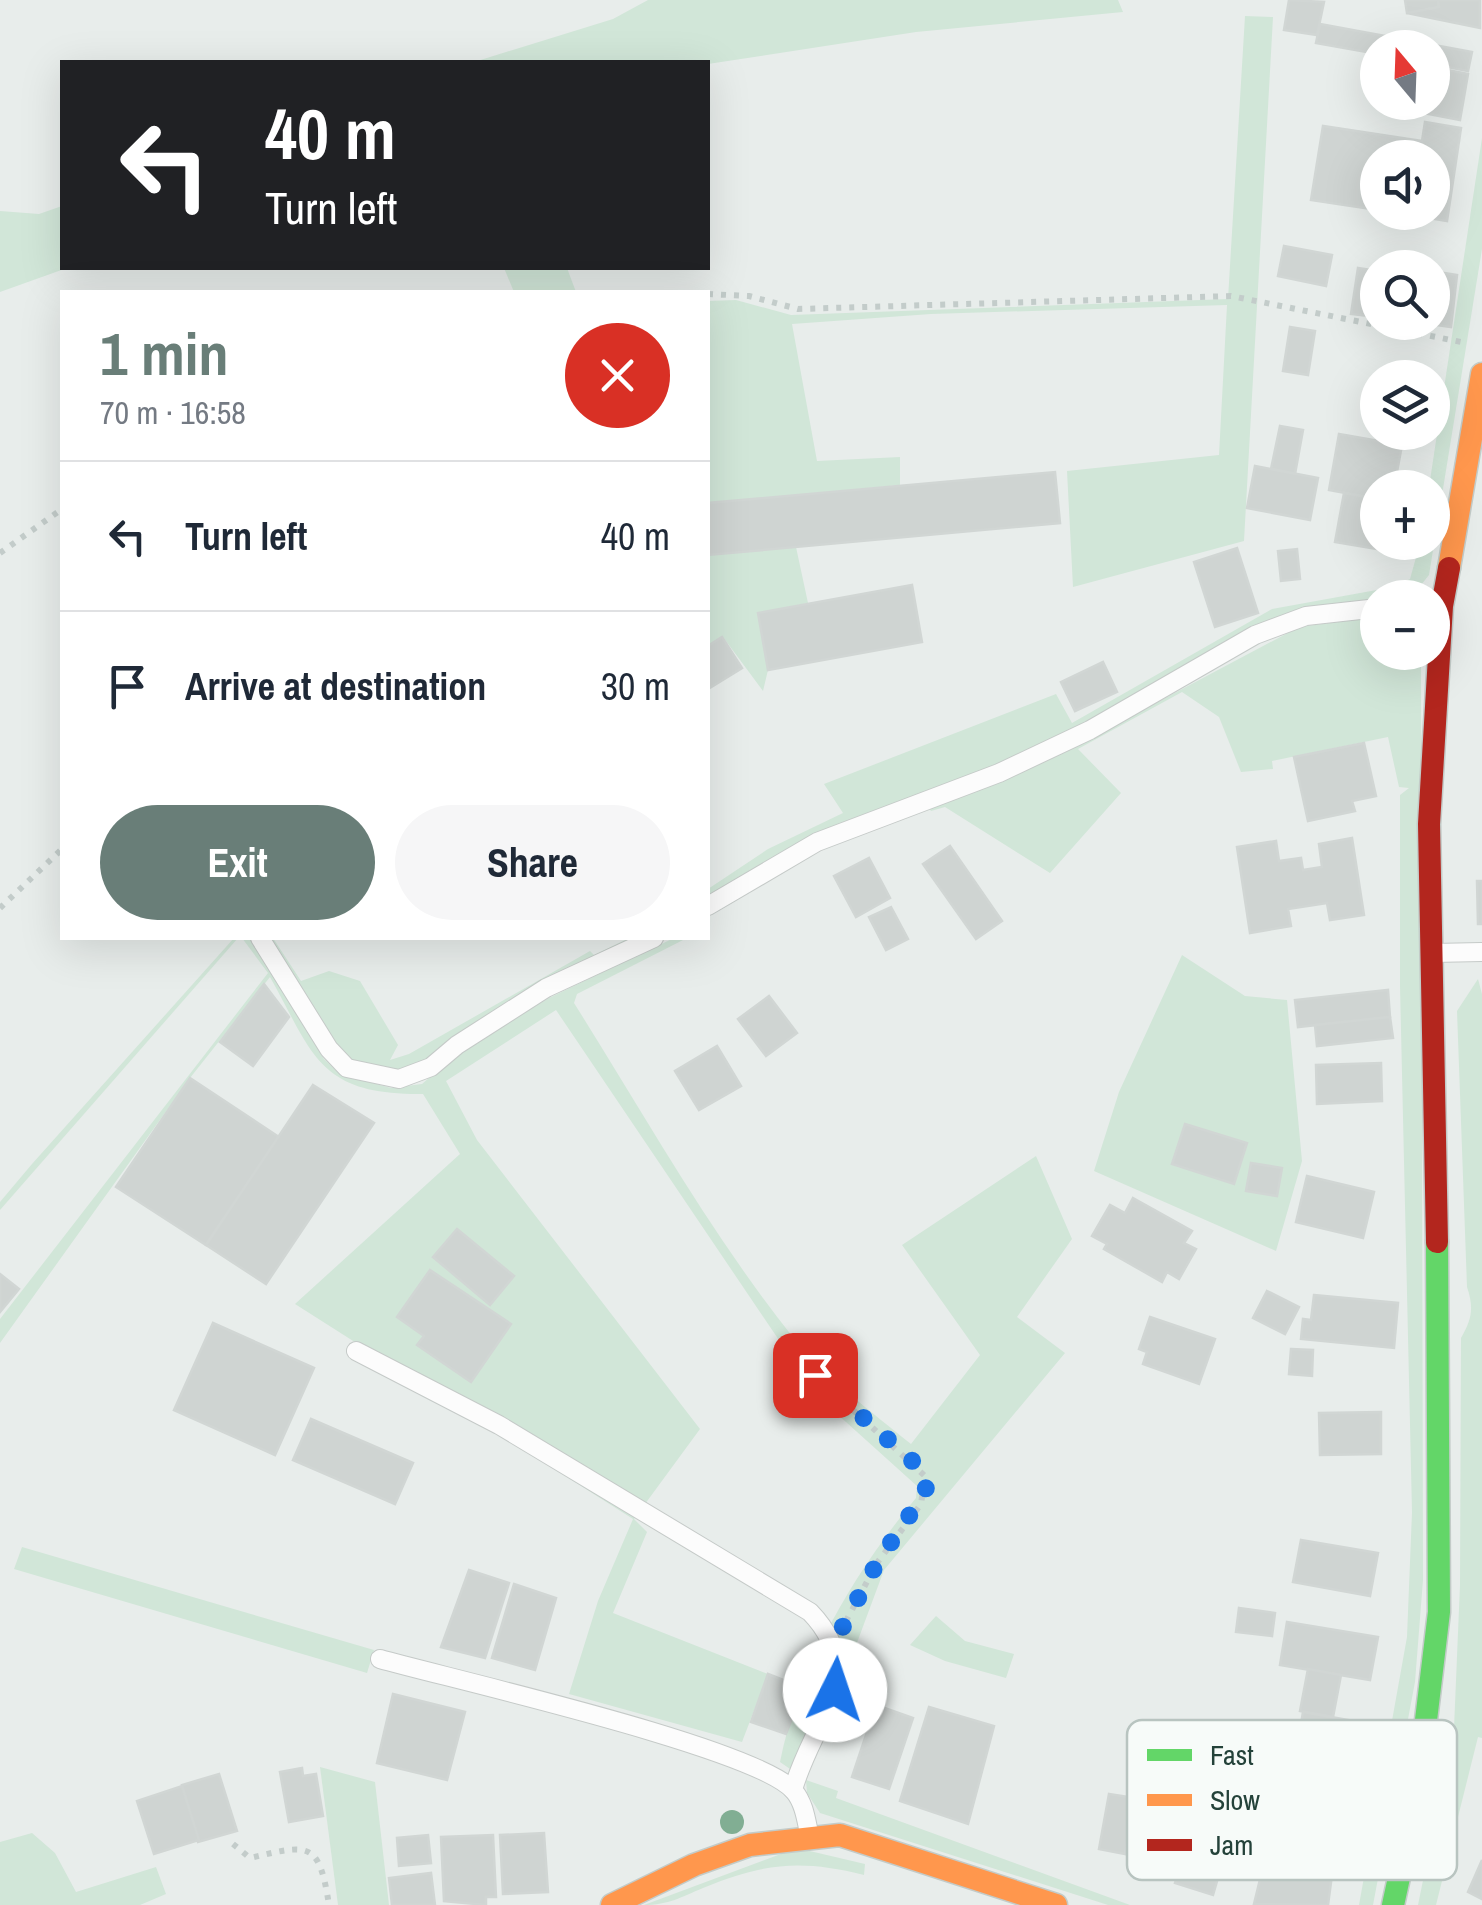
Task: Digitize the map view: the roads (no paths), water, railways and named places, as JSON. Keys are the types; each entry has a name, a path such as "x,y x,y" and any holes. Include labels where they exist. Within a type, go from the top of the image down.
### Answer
{"street":[{"path":"1442,580 1482,374"},
{"path":"1427,1720 1439,1612 1429,824 1435,670"},
{"path":"612,1905 703,1858 809,1833 840,1834 1056,1905"},
{"path":"1393,1905 1399,1880"}],"lane":[{"path":"710,905 817,842 999,773 1090,730 1255,635 1306,616 1360,610"},
{"path":"261,940 329,1050 347,1068 400,1080 431,1067 456,1045 546,988 650,940"},
{"path":"1432,953 1482,952"},
{"path":"356,1351 499,1425 810,1612 828,1630 838,1655 835,1690 793,1790"},
{"path":"380,1660 734,1756 793,1790 804,1808 809,1833"}]}
